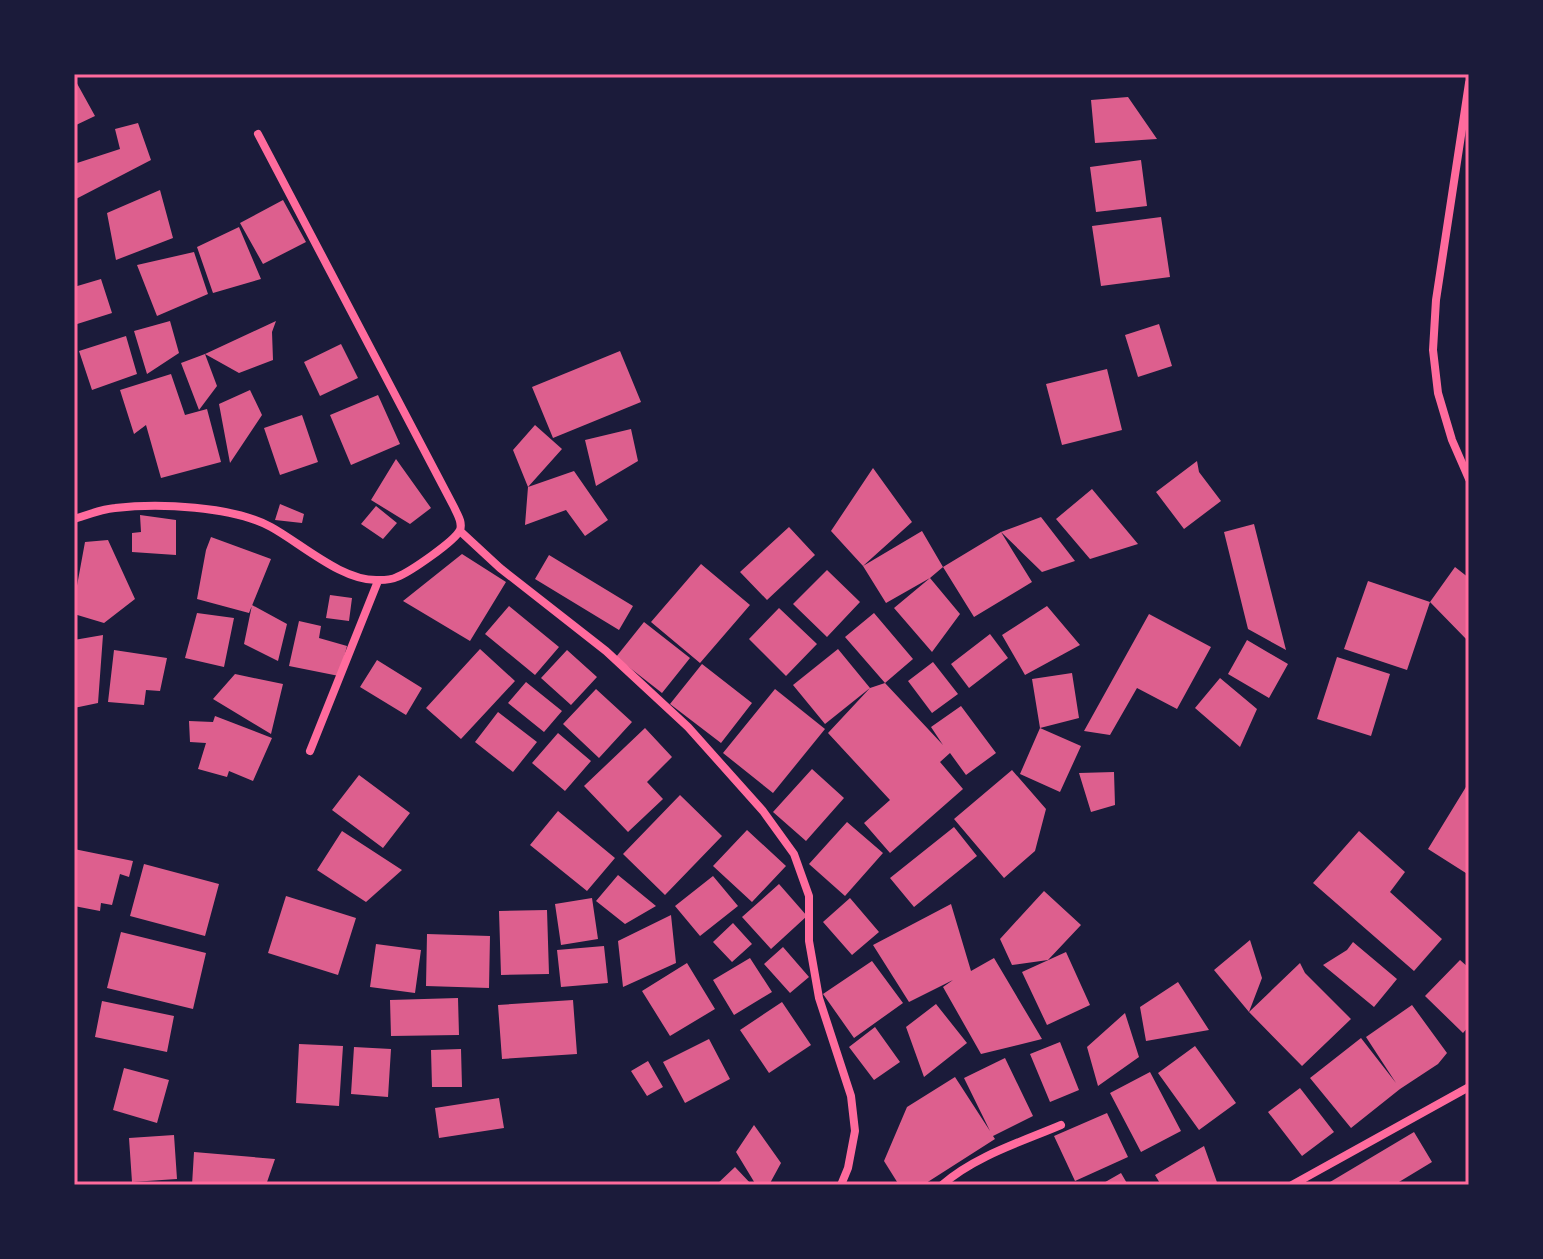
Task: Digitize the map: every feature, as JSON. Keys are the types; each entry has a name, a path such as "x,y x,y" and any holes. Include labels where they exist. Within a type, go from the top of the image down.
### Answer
{"street":[{"path":"1469,83 1436,300 1433,350 1438,393 1452,440 1469,479"},
{"path":"74,519 113,508 169,507 234,515 257,520 352,576 378,581 398,577 460,531 461,522 454,507 258,134"},
{"path":"460,531 500,568 606,651 688,727 763,811 794,854 809,896 809,941 819,998 851,1096 855,1131 848,1168 841,1185"},
{"path":"310,751 378,581"},
{"path":"1292,1185 1469,1087"},
{"path":"942,1185 972,1164 1061,1125"}],"building":[{"path":"74,78 95,116 74,126"},
{"path":"1128,97 1157,139 1095,143 1091,100"},
{"path":"138,123 151,160 74,200 74,164 120,149 115,129"},
{"path":"1141,160 1147,206 1096,212 1090,167"},
{"path":"160,190 173,238 116,260 107,213"},
{"path":"283,200 306,242 263,264 240,223"},
{"path":"1161,217 1170,277 1101,286 1092,226"},
{"path":"239,227 261,279 213,293 197,247"},
{"path":"194,252 208,294 157,316 137,265"},
{"path":"101,279 112,313 74,325 74,287"},
{"path":"170,321 179,353 147,374 134,331"},
{"path":"276,321 272,332 273,360 239,373 205,354"},
{"path":"1159,324 1172,366 1138,377 1125,335"},
{"path":"126,336 137,374 92,390 79,351"},
{"path":"341,344 358,378 320,396 304,362"},
{"path":"620,351 641,402 553,438 532,387"},
{"path":"205,354 217,386 199,410 181,363"},
{"path":"1107,369 1122,430 1062,445 1046,384"},
{"path":"171,374 185,415 207,409 221,462 161,478 146,425 134,434 120,390"},
{"path":"250,390 262,415 230,463 219,404"},
{"path":"378,395 400,444 351,465 330,415"},
{"path":"302,415 318,462 280,475 264,428"},
{"path":"535,425 562,449 528,487 513,450"},
{"path":"631,429 638,461 596,486 585,440"},
{"path":"396,459 431,508 410,524 371,500"},
{"path":"1197,461 1199,472 1221,501 1184,529 1156,492"},
{"path":"873,468 912,522 863,566 831,531"},
{"path":"574,471 608,520 585,536 566,510 525,525 528,487"},
{"path":"1092,489 1138,544 1090,559 1056,519"},
{"path":"280,504 304,514 302,523 275,520"},
{"path":"376,506 397,523 383,539 361,524"},
{"path":"140,515 176,520 176,555 132,552 132,533 141,532"},
{"path":"1041,517 1075,561 1042,572 1001,532"},
{"path":"1254,524 1286,650 1248,629 1224,532"},
{"path":"789,527 815,555 767,600 740,572"},
{"path":"922,531 943,567 886,603 863,566"},
{"path":"1001,532 1032,582 974,617 943,567"},
{"path":"211,537 271,559 249,613 197,599"},
{"path":"108,540 135,599 104,623 74,614 74,602 85,542"},
{"path":"462,554 506,582 470,641 403,601"},
{"path":"549,555 633,606 619,630 535,579"},
{"path":"701,564 750,605 700,663 651,622"},
{"path":"1455,567 1469,578 1469,642 1430,602"},
{"path":"827,570 860,602 827,637 793,604"},
{"path":"930,578 960,614 932,652 894,608"},
{"path":"1368,581 1430,602 1407,670 1344,649"},
{"path":"330,595 352,598 349,621 326,618"},
{"path":"252,605 287,624 278,661 244,644"},
{"path":"509,606 559,647 535,675 485,634"},
{"path":"1047,606 1080,645 1025,675 1002,635"},
{"path":"779,608 817,644 786,676 749,639"},
{"path":"197,613 234,618 224,667 185,658"},
{"path":"874,613 913,659 885,683 845,637"},
{"path":"1149,614 1211,647 1177,709 1137,688 1110,735 1084,731"},
{"path":"299,621 321,626 319,638 347,646 339,676 289,666"},
{"path":"644,622 690,658 662,693 616,657"},
{"path":"990,634 1008,658 969,688 951,664"},
{"path":"103,635 98,703 74,708 74,640"},
{"path":"1247,640 1288,664 1269,698 1228,674"},
{"path":"480,649 515,681 461,739 426,708"},
{"path":"838,649 870,688 825,724 793,685"},
{"path":"114,650 167,658 160,691 146,690 144,705 108,702"},
{"path":"567,650 597,677 571,705 541,678"},
{"path":"1337,657 1390,674 1371,736 1317,719"},
{"path":"377,660 422,688 406,715 360,687"},
{"path":"933,662 958,694 932,713 908,681"},
{"path":"702,664 752,703 721,743 670,704"},
{"path":"1072,673 1079,718 1040,728 1032,679"},
{"path":"235,674 283,684 271,734 213,699"},
{"path":"1220,678 1257,709 1240,747 1195,708"},
{"path":"526,682 562,711 544,732 508,703"},
{"path":"885,683 943,745 931,727 961,706 996,753 966,775 950,753 940,762 963,789 890,853 864,823 890,800 828,733 870,688"},
{"path":"596,689 632,722 599,758 563,724"},
{"path":"775,689 825,729 773,793 723,753"},
{"path":"498,712 537,742 513,772 475,742"},
{"path":"215,716 272,738 253,781 229,771 227,777 198,769 206,743 190,742 189,721 213,722"},
{"path":"645,728 672,757 647,782 663,799 628,832 584,786"},
{"path":"1040,728 1081,746 1060,792 1020,774"},
{"path":"558,733 591,761 565,791 532,763"},
{"path":"812,769 844,798 806,841 773,812"},
{"path":"1012,770 1046,809 1035,851 1004,878 954,819"},
{"path":"1114,772 1115,805 1091,812 1079,773"},
{"path":"359,775 410,813 383,848 332,810"},
{"path":"1469,782 1469,875 1428,849"},
{"path":"680,795 722,836 665,895 623,854"},
{"path":"558,811 615,858 587,891 530,845"},
{"path":"847,822 883,853 845,896 809,864"},
{"path":"954,827 977,856 914,907 890,878"},
{"path":"747,830 786,866 752,902 713,866"},
{"path":"342,831 402,870 366,902 317,870"},
{"path":"1359,831 1405,872 1390,892 1442,939 1414,971 1313,883"},
{"path":"74,849 133,861 129,877 120,874 112,905 101,903 100,911 74,906"},
{"path":"144,864 219,884 205,936 130,916"},
{"path":"618,875 656,906 625,924 596,901"},
{"path":"713,876 738,906 700,936 675,906"},
{"path":"779,884 807,916 771,949 742,917"},
{"path":"1044,891 1081,925 1048,960 1012,965 1000,939"},
{"path":"286,896 356,918 338,975 268,953"},
{"path":"592,898 598,939 561,945 555,904"},
{"path":"850,898 879,932 852,955 823,922"},
{"path":"951,904 971,971 994,958 1042,1039 981,1054 943,987 953,980 909,1002 873,945"},
{"path":"547,910 549,974 501,975 499,911"},
{"path":"671,915 676,963 623,987 618,941"},
{"path":"733,923 752,944 732,962 713,942"},
{"path":"121,932 206,953 193,1009 107,988"},
{"path":"427,934 490,936 489,988 426,986"},
{"path":"1250,940 1262,978 1249,1012 1214,970"},
{"path":"1353,942 1397,979 1374,1007 1323,965 1347,950"},
{"path":"376,944 421,950 415,993 370,987"},
{"path":"604,946 608,983 561,987 557,950"},
{"path":"783,947 809,977 790,993 764,964"},
{"path":"1066,952 1090,1005 1047,1025 1022,972"},
{"path":"750,958 772,992 734,1015 713,980"},
{"path":"1460,960 1469,968 1469,1026 1463,1033 1425,996"},
{"path":"872,961 903,1003 854,1038 823,994"},
{"path":"687,963 715,1009 670,1036 642,991"},
{"path":"1300,963 1305,973 1351,1019 1302,1066 1249,1012"},
{"path":"1178,982 1209,1030 1146,1041 1140,1007"},
{"path":"458,998 459,1035 391,1036 390,1000"},
{"path":"573,1000 577,1054 502,1059 498,1005"},
{"path":"102,1001 174,1016 167,1052 95,1037"},
{"path":"782,1002 811,1045 769,1073 740,1030"},
{"path":"936,1004 967,1043 924,1077 906,1027"},
{"path":"1412,1005 1447,1053 1438,1064 1351,1128 1310,1078 1361,1038 1396,1083 1366,1037"},
{"path":"1125,1013 1139,1057 1098,1086 1087,1047"},
{"path":"875,1027 900,1062 874,1080 849,1047"},
{"path":"709,1039 730,1079 685,1103 663,1062"},
{"path":"1060,1042 1079,1090 1050,1102 1030,1054"},
{"path":"299,1044 343,1046 339,1106 296,1103"},
{"path":"1195,1046 1236,1103 1199,1130 1158,1073"},
{"path":"354,1047 391,1049 388,1097 351,1094"},
{"path":"461,1049 462,1087 432,1087 431,1050"},
{"path":"1005,1058 1033,1116 993,1136 995,1139 923,1185 899,1185 884,1161 907,1107 955,1077 990,1131 964,1078"},
{"path":"648,1061 663,1087 647,1096 631,1071"},
{"path":"124,1068 169,1080 157,1123 113,1110"},
{"path":"1150,1072 1181,1131 1141,1152 1110,1093"},
{"path":"1300,1088 1334,1132 1302,1156 1268,1112"},
{"path":"499,1098 504,1128 439,1138 435,1108"},
{"path":"1107,1113 1128,1157 1075,1181 1054,1136"},
{"path":"754,1125 781,1163 769,1185 756,1185 736,1152"},
{"path":"1414,1132 1432,1162 1394,1185 1325,1185"},
{"path":"174,1135 177,1179 132,1182 129,1138"},
{"path":"1204,1146 1218,1185 1161,1185 1155,1175"},
{"path":"194,1152 275,1159 266,1185 192,1185"},
{"path":"735,1167 752,1185 716,1185"},
{"path":"1121,1173 1128,1185 1100,1185"}]}
